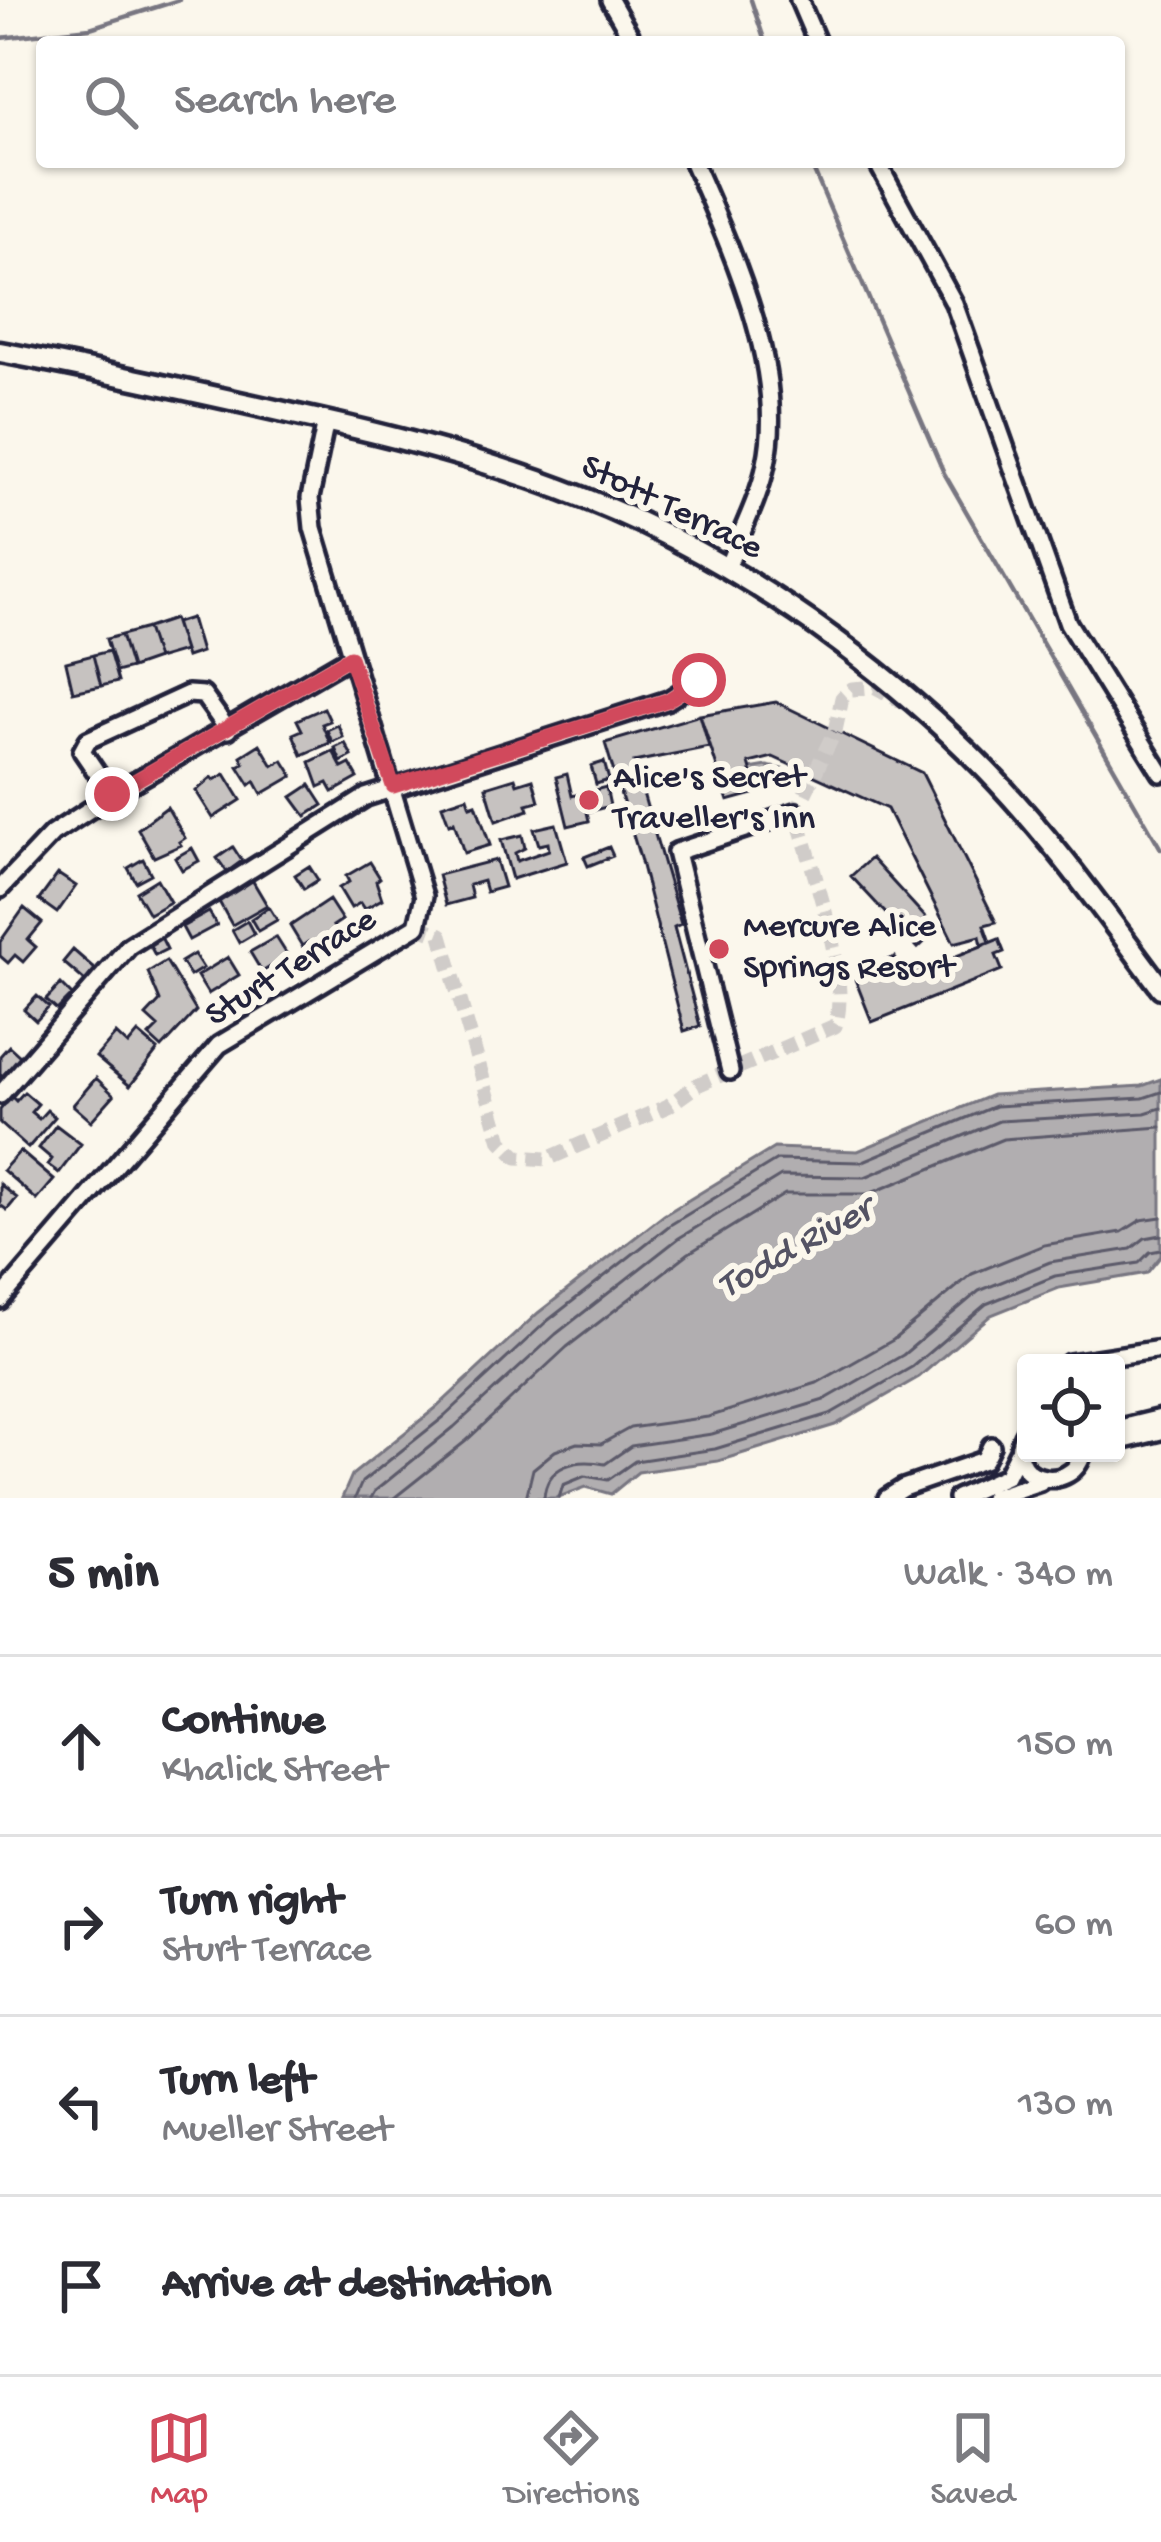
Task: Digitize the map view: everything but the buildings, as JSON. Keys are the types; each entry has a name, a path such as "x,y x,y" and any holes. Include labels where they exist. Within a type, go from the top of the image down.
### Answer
{"main road":[{"name":"Stott Terrace","path":"0,352 149,380 475,460 589,502 727,568 846,647 984,768 1087,887 1161,988"}],"street":[{"path":"610,0 631,36"},
{"path":"799,0 814,36"},
{"path":"696,168 738,270 772,400 766,467 727,568"},
{"path":"880,168 954,303 1068,623 1161,773"},
{"name":"Sturt Terrace","path":"0,1300 219,1045 417,926 424,896 313,528 310,498 326,421"},
{"path":"0,889 52,835 112,794 350,657"},
{"path":"0,1095 129,946 367,797 668,700 699,680"},
{"path":"112,794 82,751 88,740 188,694 203,695 228,730"},
{"path":"730,1071 676,852 796,812"},
{"path":"1118,1354 1161,1349"},
{"path":"1125,1428 1161,1418"},
{"path":"1125,1440 1161,1431"},
{"path":"956,1498 1006,1476 1017,1453"},
{"path":"887,1498 991,1457"},
{"path":"1021,1462 1023,1467 1070,1474"},
{"path":"992,1498 1070,1474"}],"water":[{"path":"767,766 791,771 789,780 765,789 755,786 750,769"},
{"name":"Todd River","path":"1161,1079 1161,1256 1147,1273 1059,1288 991,1315 919,1377 835,1425 718,1461 638,1472 611,1494 586,1487 556,1498 342,1498 352,1475 437,1407 538,1313 664,1215 774,1148 858,1151 992,1095 1142,1086"}],"waterway":[{"path":"0,38 90,28 179,0"},
{"path":"751,0 763,36"},
{"path":"813,168 944,473 1161,849"}],"tunnel":[{"path":"417,926 441,935 501,1141 517,1157 547,1159 668,1106 697,1085 835,1026 839,1005 834,950 796,812 835,731 842,698 852,689 876,687 910,706"}],"place":[{"name":"Alice's Secret Traveller's Inn","path":"589,800"},
{"name":"Mercure Alice Springs Resort","path":"719,949"}],"route":[{"path":"112,794 350,657 393,786 668,700 699,680"}]}
